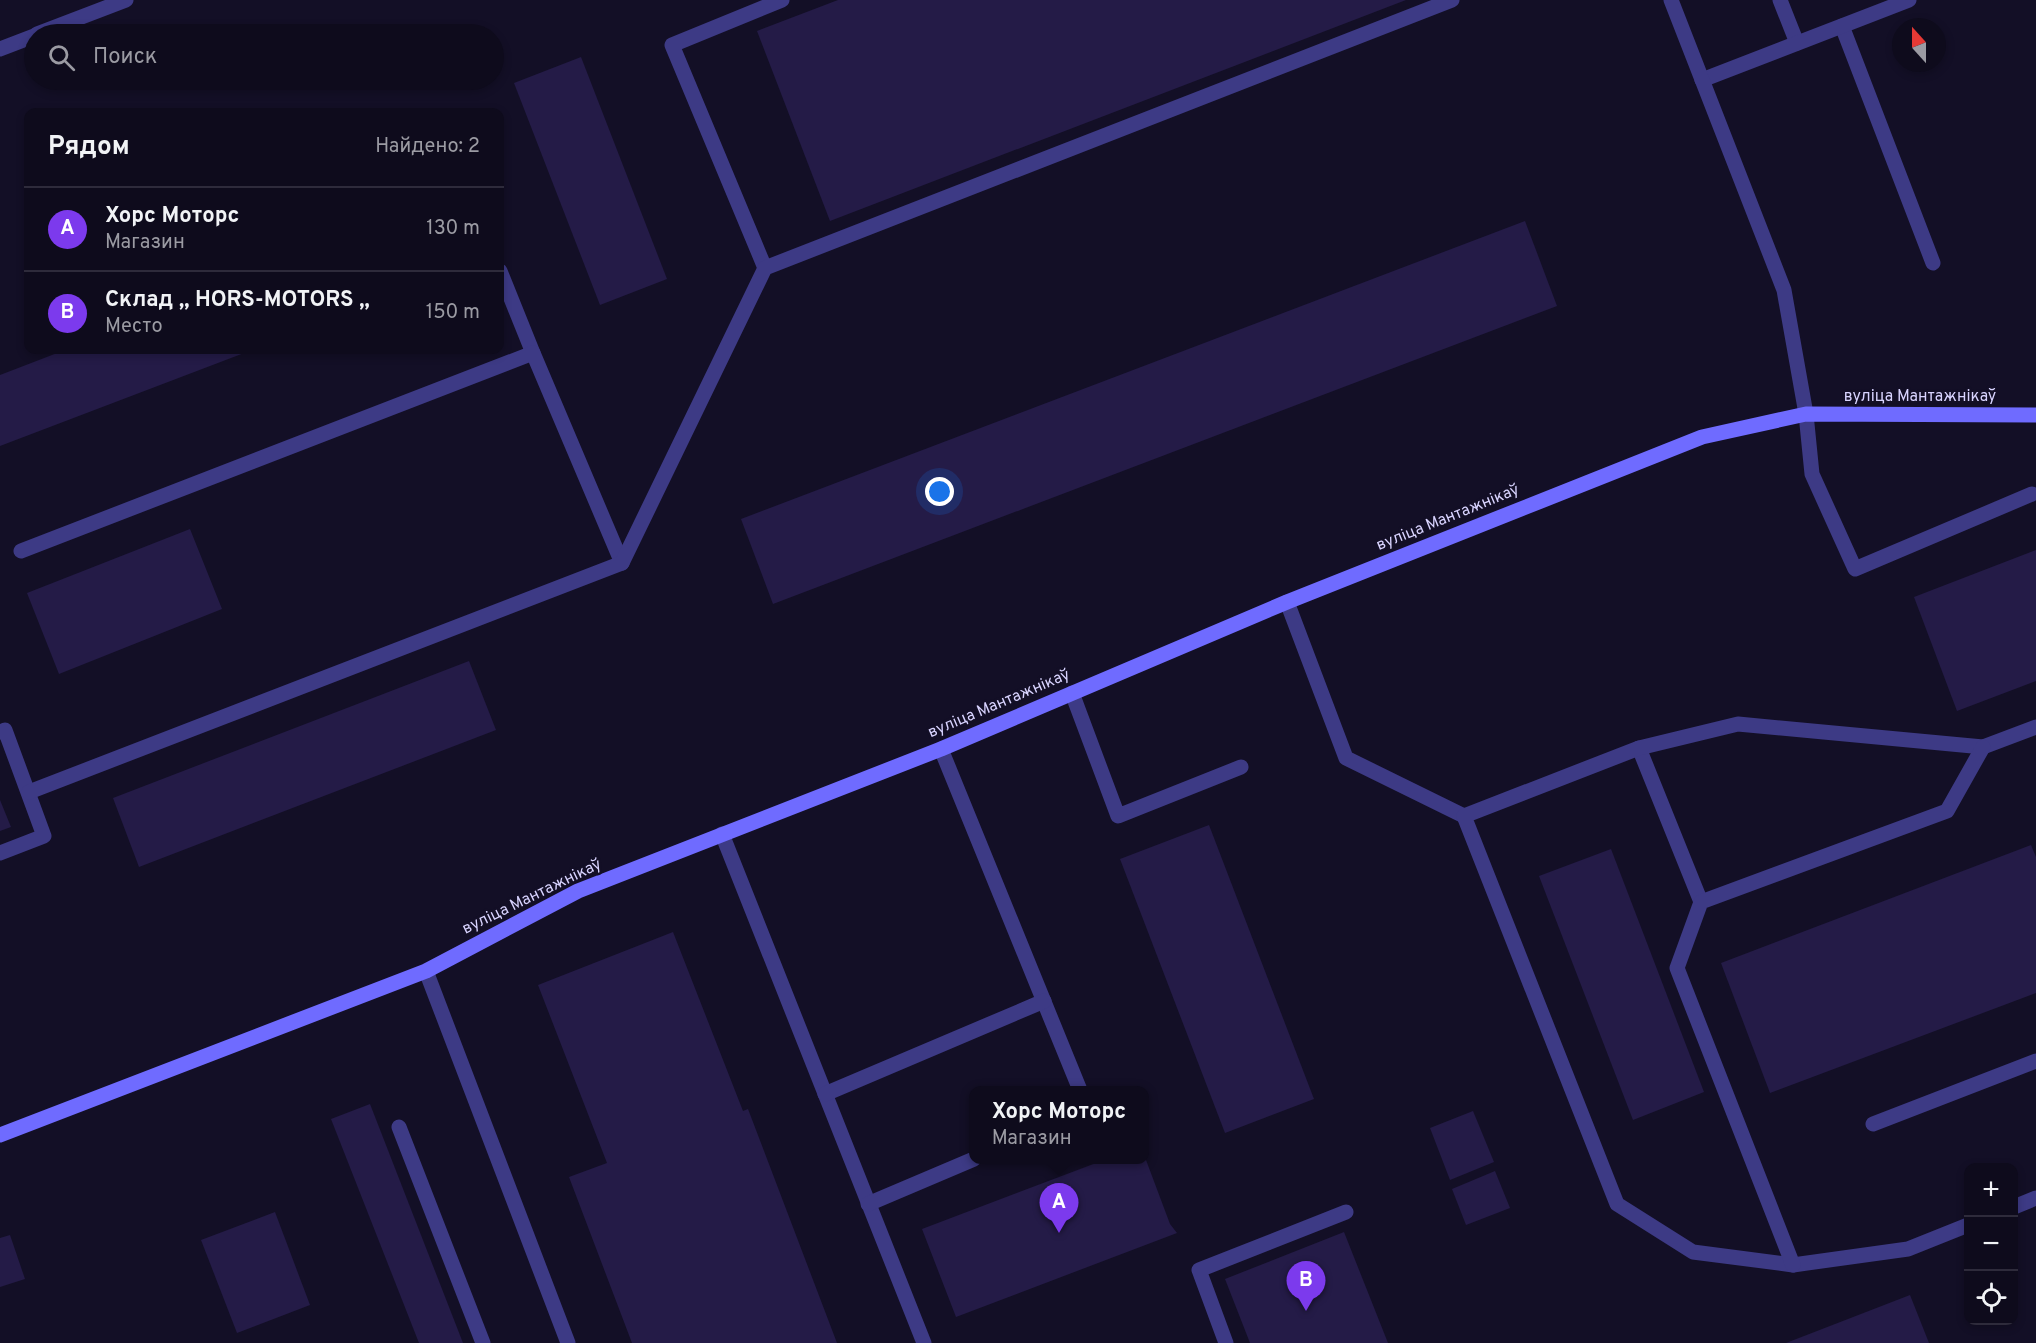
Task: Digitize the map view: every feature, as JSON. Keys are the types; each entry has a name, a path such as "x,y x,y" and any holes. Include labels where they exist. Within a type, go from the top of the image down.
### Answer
{"street":[{"path":"64,24 126,0"},
{"path":"765,268 672,45 782,0"},
{"path":"29,792 622,563 765,268 1452,0"},
{"path":"1671,0 1784,290 1806,414 1812,474 1855,569 2032,494"},
{"path":"1780,0 1797,44"},
{"path":"1702,81 1909,0"},
{"path":"1842,26 1933,263"},
{"path":"0,49 24,40"},
{"path":"504,280 622,563"},
{"path":"21,551 533,353"},
{"name":"вуліца Мантажнікаў","path":"0,1135 426,970 578,891 941,748 1287,602 1702,437 1806,414 2036,415"},
{"path":"1287,602 1346,758 1464,816 1617,1204 1693,1252 1793,1265 1908,1249 1964,1227"},
{"path":"1072,693 1118,816 1241,767"},
{"path":"1464,816 1639,748 1738,724 1983,747 2036,727"},
{"path":"0,732 5,730 44,836 0,853"},
{"path":"1701,902 1947,811 1983,747"},
{"path":"941,748 1078,1086"},
{"path":"1639,748 1701,902 1677,968 1793,1265"},
{"path":"722,834 924,1343"},
{"path":"426,970 568,1343"},
{"path":"825,1094 1044,1001"},
{"path":"1873,1124 2036,1061"},
{"path":"399,1127 483,1343"},
{"path":"868,1204 969,1161"},
{"path":"2018,1205 2036,1197"},
{"path":"1226,1343 1199,1270 1346,1212"}],"building":[{"path":"838,0 1406,0 830,221 757,31"},
{"path":"581,57 667,279 600,305 514,83"},
{"path":"1525,221 1557,306 773,604 741,519"},
{"path":"55,354 242,354 0,446 0,375"},
{"path":"190,529 222,609 59,674 27,593"},
{"path":"2036,550 2036,681 1957,711 1914,597"},
{"path":"469,661 496,730 139,867 113,798"},
{"path":"0,800 11,827 0,831"},
{"path":"1209,825 1314,1099 1225,1133 1120,859"},
{"path":"2031,845 2036,857 2036,993 1770,1093 1721,963"},
{"path":"1611,849 1704,1092 1633,1120 1539,876"},
{"path":"673,932 743,1111 748,1109 837,1343 632,1343 569,1177 607,1163 538,985"},
{"path":"370,1104 463,1343 419,1343 331,1119"},
{"path":"1473,1111 1494,1162 1450,1180 1430,1128"},
{"path":"1093,1164 1148,1164 1170,1224 1177,1233 956,1317 922,1229"},
{"path":"1495,1171 1510,1208 1466,1225 1452,1189"},
{"path":"275,1212 310,1305 237,1333 201,1240"},
{"path":"1344,1232 1388,1343 1250,1343 1225,1279"},
{"path":"10,1235 25,1279 0,1287 0,1238"},
{"path":"1910,1295 1929,1343 1786,1343"}],"place":[{"name":"Хорс Моторс","path":"1059,1233"},
{"name":"Склад ,, HORS-MOTORS ,,","path":"1306,1311"}]}
